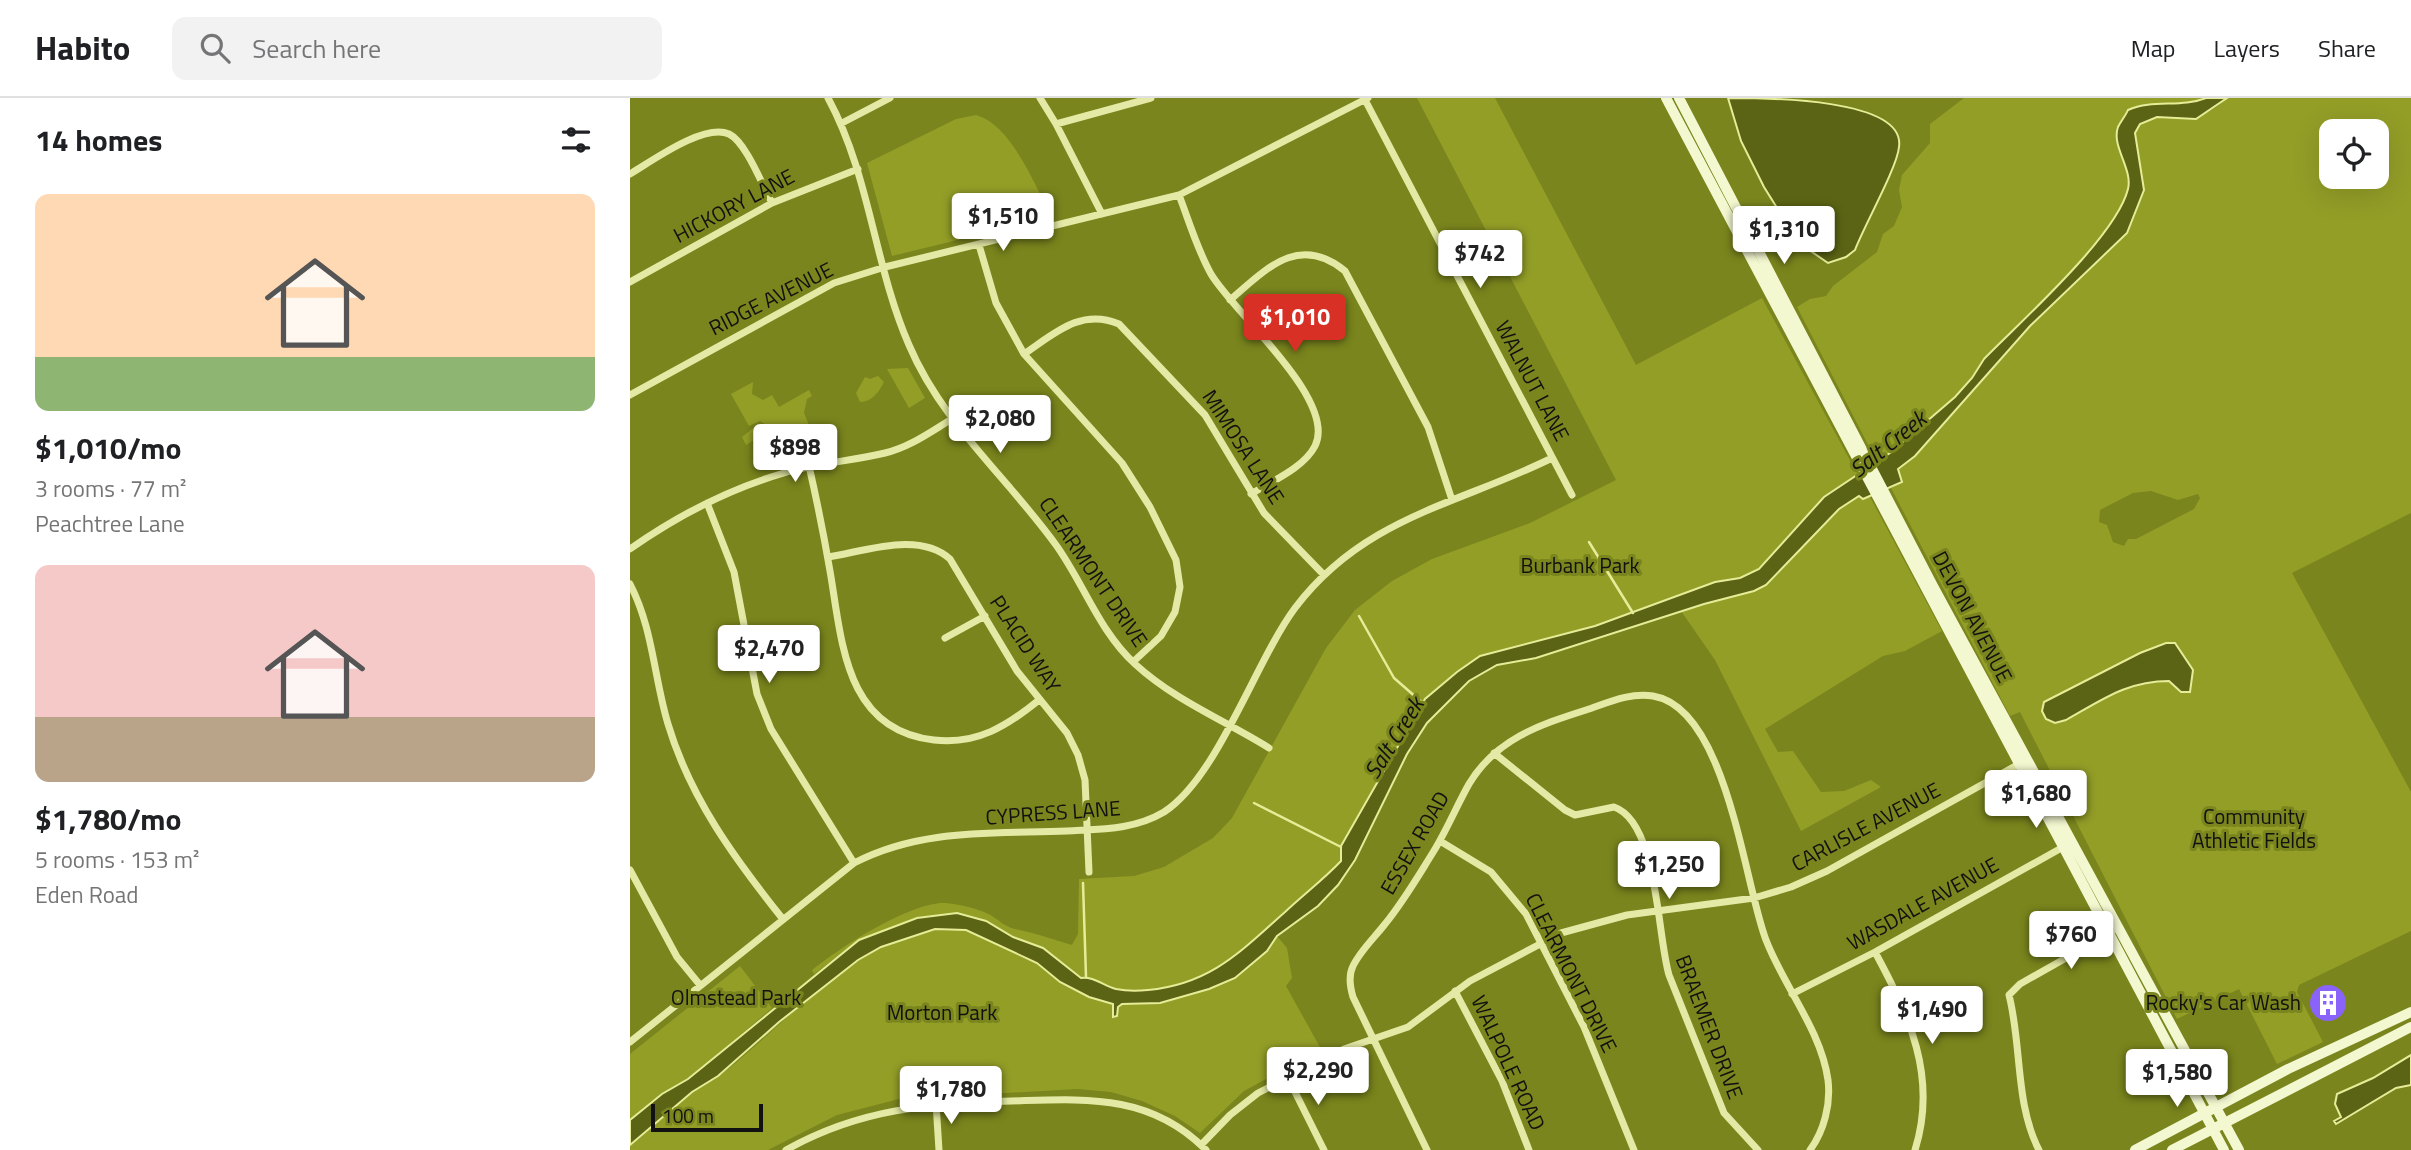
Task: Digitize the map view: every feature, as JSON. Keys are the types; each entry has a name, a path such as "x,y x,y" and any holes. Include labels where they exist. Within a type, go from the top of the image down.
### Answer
{"main road":[{"path":"1666,98 1887,506"},
{"path":"1679,98 1858,451"},
{"name":"DEVON AVENUE","path":"1887,506 2019,764 2118,928 2239,1150"},
{"name":"DEVON AVENUE","path":"1887,506 2067,845 2108,934 2224,1150"},
{"path":"2135,1150 2215,1106 2411,1012"},
{"path":"2172,1150 2212,1127 2411,1027"}],"street":[{"name":"CLEARMONT DRIVE","path":"828,98 842,123 858,169 908,344 928,383 952,419 1045,530 1065,557 1112,639 1133,662 1181,699 1230,723 1269,748"},
{"path":"842,123 890,98"},
{"path":"1040,98 1101,214"},
{"path":"1056,124 1150,98"},
{"name":"RIDGE AVENUE","path":"630,395 834,283 885,267 1179,195 1366,99"},
{"name":"WALNUT LANE","path":"1366,99 1572,495"},
{"path":"630,174 701,134 723,133 730,135 743,149 772,203"},
{"name":"HICKORY LANE","path":"630,282 772,203 858,169"},
{"path":"1179,195 1205,261 1230,300 1288,369 1315,413 1319,427 1315,446 1307,456 1251,494"},
{"path":"979,245 996,303 1024,354 1122,463 1150,507 1176,560 1180,587 1175,612 1161,636 1133,662"},
{"path":"1230,300 1277,261 1289,257 1303,254 1326,258 1345,271 1428,427 1452,500"},
{"name":"MIMOSA LANE","path":"1024,354 1074,321 1103,318 1119,324 1205,415 1251,494 1276,527 1324,575"},
{"path":"630,549 707,503 753,484 809,466 894,450 919,440 952,419"},
{"name":"CYPRESS LANE","path":"630,1042 854,863 887,847 920,838 1087,830 1134,825 1172,806 1193,785 1286,622 1324,575 1374,535 1552,458"},
{"path":"809,466 846,661 863,699 890,726 925,739 962,741 1002,729 1039,700"},
{"path":"707,503 734,572 757,694 771,729 854,863"},
{"name":"PLACID WAY","path":"828,557 916,544 936,548 958,569 1017,671 1067,733 1077,755 1085,779 1089,872"},
{"path":"630,584 650,638 661,702 676,750 729,850 782,918"},
{"path":"945,638 985,616"},
{"name":"ESSEX ROAD","path":"1427,1150 1350,987 1354,964 1408,894 1469,785 1494,753 1532,727 1638,695 1663,698 1685,713 1694,725 1733,810 1754,898"},
{"name":"BRAEMER DRIVE","path":"1494,753 1565,810 1575,814 1614,807 1630,817 1645,848 1668,975 1724,1113 1730,1124 1758,1150"},
{"name":"CARLISLE AVENUE","path":"1203,1148 1243,1103 1287,1076 1374,1038 1408,1027 1455,991 1541,944 1592,922 1754,898 1791,887 1827,871 2019,764"},
{"name":"CLEARMONT DRIVE","path":"1440,841 1491,872 1522,908 1584,1027 1634,1150"},
{"name":"WASDALE AVENUE","path":"1792,993 1875,952 2067,845"},
{"path":"630,870 677,957 699,985"},
{"path":"1754,898 1766,941 1821,1054 1829,1084 1822,1127 1810,1150"},
{"path":"2039,1150 2027,1128 2016,1024 2010,995 2020,984 2118,928"},
{"path":"1875,952 1909,1019 1919,1051 1924,1084 1922,1119 1915,1150"},
{"name":"WALPOLE ROAD","path":"1455,991 1502,1081 1529,1150"},
{"path":"1287,1076 1324,1150"},
{"path":"786,1150 834,1125 889,1110 936,1104 1102,1100 1148,1112 1203,1148"},
{"path":"936,1104 939,1150"}],"green space":[{"name":"Burbank Park","path":"1417,98 1495,98 1636,365 1762,298 1858,475 1824,497 1759,569 1740,579 1715,582 1595,626 1480,656 1457,672 1425,699 1341,846 1341,861 1239,952 1207,973 1170,987 1140,991 1116,989 1081,978 1043,948 1013,937 986,921 917,918 859,940 814,974 812,970 873,929 908,912 940,903 987,913 1011,928 1072,945 1078,934 1079,879 1134,876 1164,867 1213,838 1232,818 1326,648 1355,610 1392,581 1432,559 1530,523 1616,480"},
{"path":"1964,98 2206,98 2156,104 2128,113 2121,121 2118,139 2128,188 2121,207 2106,229 2065,278 1984,359 1950,403 1877,462 1797,307 1810,299 1826,296 1833,286 1877,252 1883,234 1894,226 1902,207 1899,190 1902,175 1930,143 1930,124"},
{"name":"Community Athletic Fields","path":"2227,98 2411,98 2411,513 2292,573 2411,792 2411,931 2299,985 2297,992 2323,1042 2277,1064 2239,989 2177,1019 2020,712 2010,716 1891,488 1902,482 1898,469 1915,456 2030,326 2127,233 2138,155 2135,133 2140,124 2157,116 2200,115","holes":["2151,491 2178,500 2198,494 2200,498 2194,509 2136,539 2128,539 2124,546 2113,542 2107,525 2099,522 2100,510 2133,493"]},
{"path":"976,115 989,121 1011,143 1052,217 892,256 867,163 956,119"},
{"path":"908,368 925,398 909,408 887,369"},
{"path":"878,376 884,382 880,389 872,398 860,402 856,393 865,377 870,379"},
{"path":"753,382 752,394 763,400 772,395 779,407 809,390 812,396 807,399 804,413 811,430 779,444 780,460 773,462 771,428 760,421 749,426 731,394"},
{"path":"758,424 767,429 769,442 761,447 754,440 746,445 742,437"},
{"path":"1859,496 1863,499 1870,497 1942,631 1905,651 1883,656 1765,729 1778,752 1793,751 1821,792 1844,791 1871,780 1881,787 1801,831 1715,660 1681,611 1754,591 1780,572 1839,509"},
{"name":"Morton Park","path":"949,928 966,930 1037,963 1060,982 1089,997 1113,1004 1113,1016 1122,1004 1188,993 1227,979 1262,955 1277,936 1287,948 1292,978 1286,986 1321,1049 1244,1091 1200,1133 1175,1116 1142,1101 1111,1092 1077,1089 899,1099 837,1115 768,1150 630,1150 630,1145 675,1104 719,1076 797,1008 853,964 883,947 915,934"},
{"name":"Olmstead Park","path":"740,966 772,1008 688,1079 662,1094 630,1120 630,1054"}],"shaded area":[{"path":"1728,98 1831,104 1881,119 1895,131 1899,147 1897,156 1855,250 1846,257 1828,263 1799,243 1764,187 1741,141"},
{"path":"2206,98 2227,98 2196,119 2157,117 2140,124 2135,133 2144,190 2127,233 2030,326 1915,456 1898,469 1902,482 1863,499 1859,496 1839,509 1766,585 1754,591 1704,604 1536,658 1497,665 1469,681 1427,723 1407,754 1355,860 1338,885 1318,906 1277,936 1267,951 1235,978 1209,989 1160,1003 1122,1004 1118,1007 1117,1016 1113,1017 1113,1004 1089,997 1060,982 1037,963 966,930 935,929 881,947 858,960 630,1145 630,1120 662,1094 688,1079 859,940 917,918 957,913 986,921 1013,937 1043,948 1081,978 1090,978 1120,990 1170,987 1190,981 1224,963 1254,940 1341,861 1341,846 1425,699 1480,656 1595,626 1715,582 1740,578 1759,569 1824,497 1890,453 1955,397 1984,359 2065,278 2106,231 2120,209 2128,189 2128,174 2119,150 2117,134 2128,110"},
{"path":"2166,643 2175,643 2193,670 2190,692 2181,692 2169,681 2140,684 2115,693 2066,720 2055,723 2046,719 2042,711 2044,702 2140,653"},
{"path":"2411,1055 2411,1085 2396,1088 2336,1124 2334,1121 2341,1117 2335,1104 2337,1094 2373,1078"}],"waterway":[{"path":"1589,542 1633,613"},
{"name":"Salt Creek","path":"1359,616 1394,678 1425,705"},
{"path":"1254,803 1341,847"},
{"path":"1083,883 1086,977"}],"place":[{"name":"Rocky's Car Wash","path":"2328,1003"}]}
